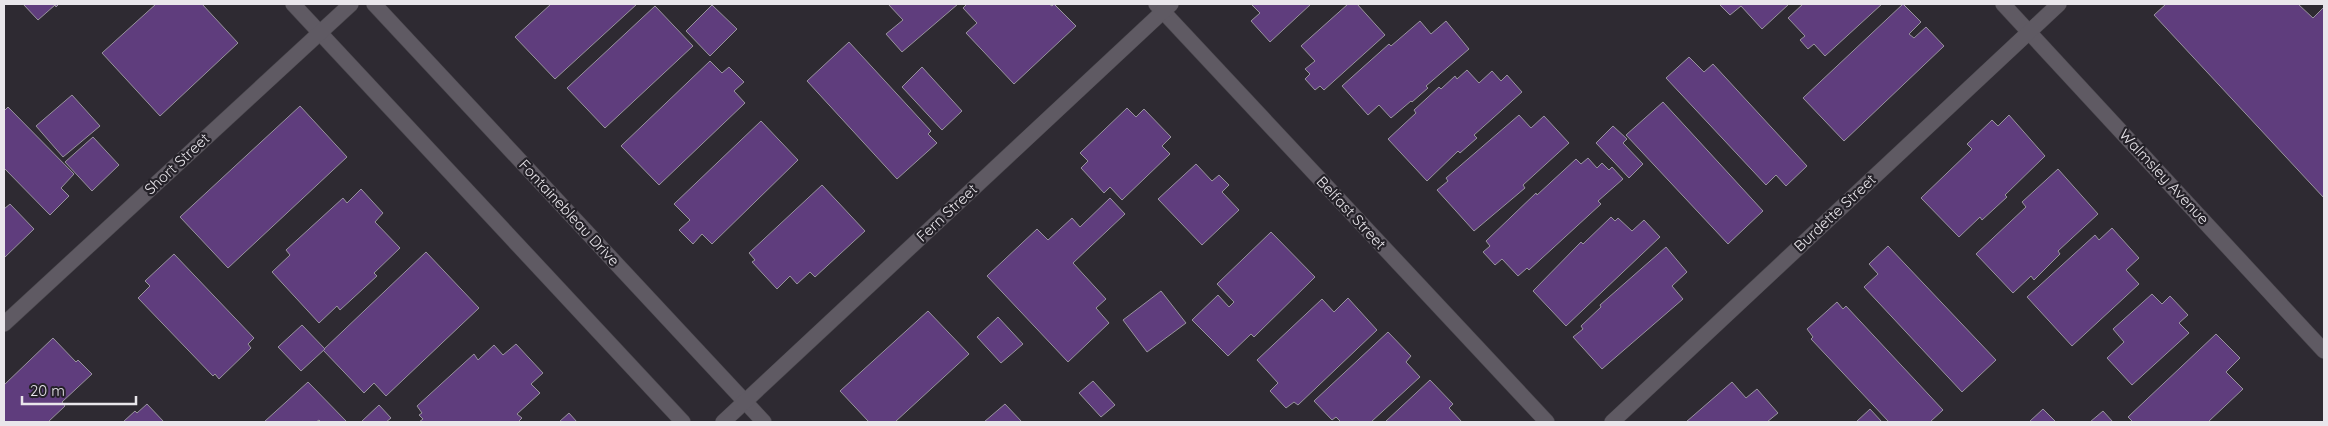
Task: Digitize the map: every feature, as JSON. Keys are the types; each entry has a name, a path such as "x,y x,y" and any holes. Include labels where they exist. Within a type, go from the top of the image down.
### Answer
{"street":[{"path":"293,4 683,422"},
{"name":"Short Street","path":"4,324 351,4"},
{"name":"Fontainebleau Drive","path":"374,4 764,422"},
{"name":"Walmsley Avenue","path":"2003,4 2324,351"},
{"name":"Burdette Street","path":"1612,422 2059,4"},
{"name":"Fern Street","path":"723,422 1163,6"},
{"name":"Belfast Street","path":"1163,6 1547,422"}],"building":[{"path":"23,4 59,4 56,7 55,5 38,20"},
{"path":"156,4 202,4 238,43 160,116 102,53"},
{"path":"551,4 637,4 555,79 515,37"},
{"path":"888,4 958,4 902,52 886,34 903,20"},
{"path":"967,4 1049,4 1052,6 1054,4 1076,26 1014,84 966,33 977,23 963,8"},
{"path":"1251,4 1311,4 1270,42 1251,21 1260,13"},
{"path":"1348,4 1357,4 1385,35 1324,90 1320,86 1315,90 1305,79 1310,74 1305,69 1315,61 1301,46"},
{"path":"1719,4 1789,4 1762,29 1741,6 1730,15"},
{"path":"1803,4 1882,4 1825,56 1814,44 1808,49 1800,40 1805,36 1788,18"},
{"path":"1903,4 1921,22 1909,34 1914,38 1926,27 1944,46 1844,141 1803,98"},
{"path":"2166,4 2298,4 2313,18 2324,7 2324,198 2154,15"},
{"path":"712,5 737,29 710,56 686,31"},
{"path":"655,6 693,46 605,128 567,88"},
{"path":"1420,21 1431,34 1446,21 1469,49 1426,86 1428,88 1391,118 1379,105 1368,115 1342,86 1389,44 1391,46"},
{"path":"849,42 931,131 928,134 937,143 897,179 807,81"},
{"path":"1689,57 1704,72 1713,64 1807,166 1786,186 1776,175 1766,185 1666,78"},
{"path":"710,61 722,73 729,67 744,82 734,91 745,103 659,185 621,146"},
{"path":"922,67 962,111 942,130 902,87"},
{"path":"1467,70 1479,83 1492,71 1501,81 1507,75 1522,92 1474,135 1477,138 1460,153 1458,151 1427,181 1388,139 1416,113 1414,110 1439,87 1441,89 1455,76 1457,79"},
{"path":"72,95 100,126 63,157 36,126"},
{"path":"1663,102 1763,211 1728,244 1626,135"},
{"path":"300,106 347,157 228,268 180,217"},
{"path":"8,107 74,174 61,188 69,196 50,215 4,168 4,111"},
{"path":"1127,108 1136,117 1144,109 1171,137 1162,146 1170,154 1122,200 1110,187 1104,193 1081,168 1088,161 1080,153"},
{"path":"1519,115 1531,128 1544,116 1569,143 1523,185 1525,188 1474,231 1437,190 1448,181 1446,178"},
{"path":"2009,115 2045,156 2005,195 2007,197 1982,220 1980,217 1959,237 1921,198 1972,149 1967,144 1992,120 1998,126"},
{"path":"761,121 798,160 712,244 702,234 693,244 679,230 690,220 674,204"},
{"path":"1613,126 1627,139 1623,143 1643,164 1629,178 1596,143"},
{"path":"93,137 119,165 92,191 65,162"},
{"path":"1588,158 1597,168 1602,163 1609,170 1612,167 1623,179 1598,201 1601,204 1529,270 1527,268 1518,276 1502,259 1495,265 1483,252 1490,246 1486,241 1536,193 1537,195 1576,159 1581,164"},
{"path":"1196,164 1212,181 1219,175 1229,185 1222,192 1239,210 1202,245 1158,199"},
{"path":"2058,169 2098,214 2058,251 2060,254 2034,280 2031,276 2013,293 1976,254 2026,207 2022,202"},
{"path":"822,185 865,231 815,277 810,272 797,284 790,276 777,289 752,262 755,260 749,253"},
{"path":"361,189 383,213 375,222 400,248 374,273 377,276 340,310 337,306 319,323 272,272 290,255 286,250 343,198 347,203"},
{"path":"1110,198 1125,214 1073,263 1106,299 1096,308 1109,323 1068,362 987,276 1037,229 1048,240 1072,218 1080,227"},
{"path":"10,204 34,229 4,258 4,209"},
{"path":"1611,217 1615,221 1618,218 1632,231 1644,220 1660,237 1566,326 1533,291 1581,242 1583,244"},
{"path":"2112,228 2139,258 2126,270 2139,284 2072,346 2027,297 2095,235 2099,240"},
{"path":"1271,232 1315,277 1254,337 1251,334 1228,356 1192,320 1218,295 1229,307 1234,302 1217,284"},
{"path":"1888,246 1996,360 1962,392 1864,287 1878,274 1869,264"},
{"path":"1666,247 1687,272 1672,286 1683,299 1602,369 1573,337 1583,329 1581,326 1601,307 1600,305"},
{"path":"426,252 479,308 386,396 374,383 364,393 323,350"},
{"path":"174,254 254,338 248,344 251,348 219,379 215,374 213,376 138,298 150,286 145,281"},
{"path":"1161,291 1186,323 1147,352 1123,320"},
{"path":"2152,294 2162,304 2170,296 2188,315 2179,323 2189,333 2132,385 2107,358 2124,342 2113,329"},
{"path":"1348,298 1377,330 1298,405 1294,402 1286,408 1270,391 1278,383 1257,360 1322,299 1334,312"},
{"path":"1837,302 1843,309 1846,306 1943,410 1930,422 1889,422 1811,339 1813,337 1807,329"},
{"path":"928,311 969,354 895,422 869,422 840,391"},
{"path":"998,317 1023,344 1001,363 977,337"},
{"path":"302,325 325,349 301,371 278,347"},
{"path":"1388,332 1411,356 1406,362 1420,377 1371,422 1341,422 1336,417 1332,420 1314,401"},
{"path":"2216,334 2240,358 2226,372 2243,389 2208,422 2133,422 2128,417"},
{"path":"53,338 76,362 78,360 92,374 62,402 65,406 48,422 4,422 4,385"},
{"path":"516,344 543,373 531,384 540,393 517,414 522,418 518,422 419,422 423,419 419,415 422,413 417,406 474,354 478,360 494,345 503,355"},
{"path":"1430,380 1453,404 1449,408 1462,422 1385,422"},
{"path":"1093,381 1115,405 1101,417 1079,393"},
{"path":"308,382 347,422 321,422 319,420 316,422 264,422"},
{"path":"1732,382 1746,398 1757,389 1778,413 1767,422 1686,422"},
{"path":"147,404 164,422 123,422 135,411 137,413"},
{"path":"1005,404 1022,422 984,422"},
{"path":"379,405 391,418 386,422 361,422"},
{"path":"1870,409 1882,422 1856,422"},
{"path":"2043,409 2056,422 2029,422"},
{"path":"2103,411 2113,422 2090,422"},
{"path":"569,413 577,422 559,422"}]}
